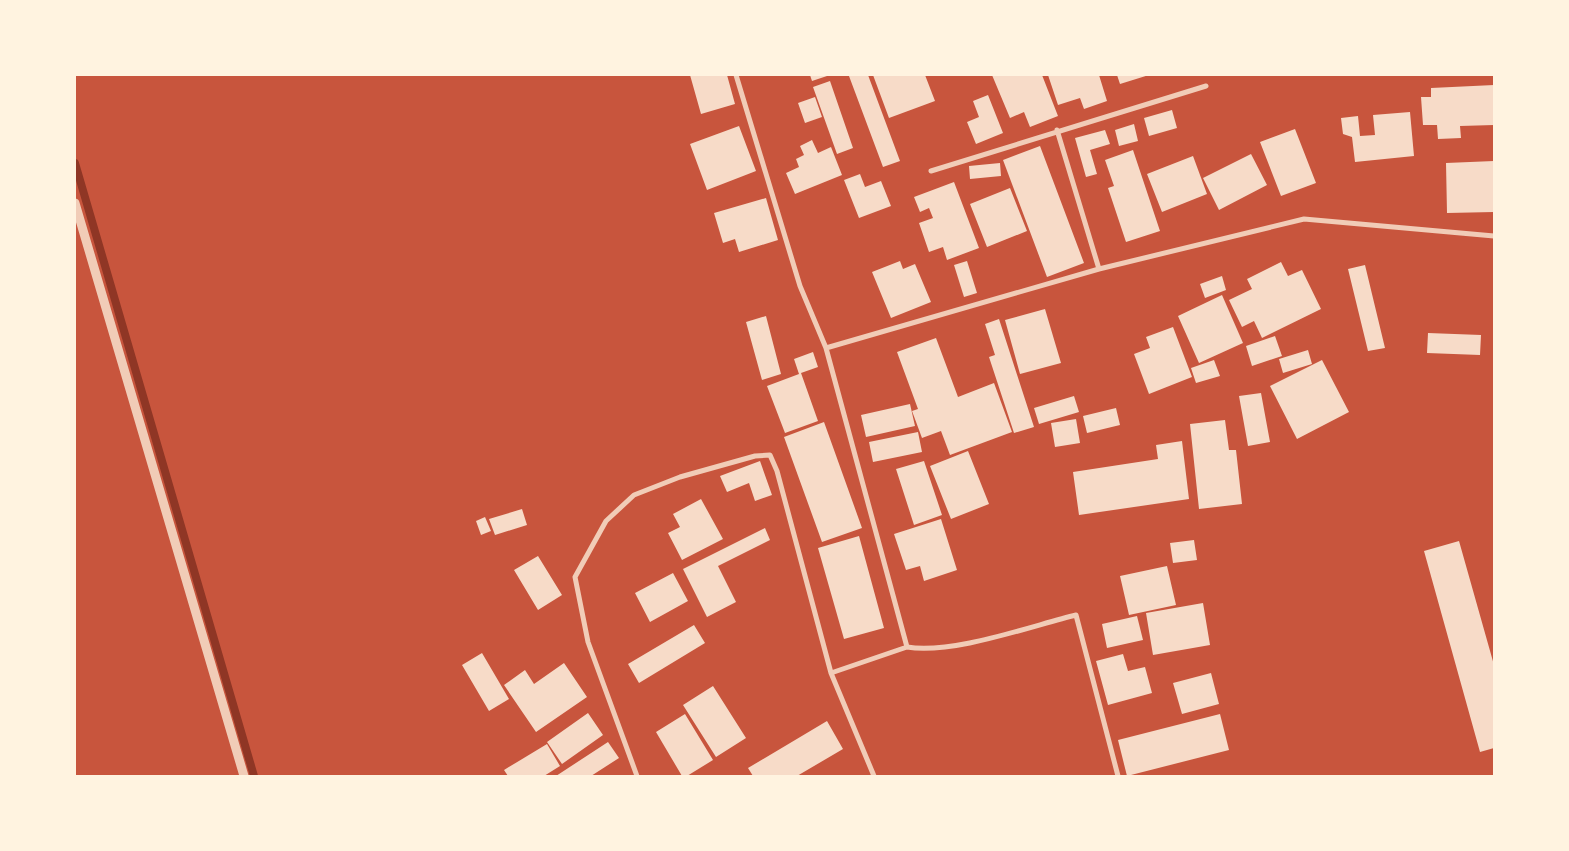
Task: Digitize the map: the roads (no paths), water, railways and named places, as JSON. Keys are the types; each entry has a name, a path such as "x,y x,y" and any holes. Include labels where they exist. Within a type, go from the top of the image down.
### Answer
{"street":[{"path":"736,75 800,286 826,348 907,647"},
{"path":"931,171 1057,130 1206,86"},
{"path":"1057,130 1099,269"},
{"path":"75,204 244,776"},
{"path":"826,348 1099,269 1304,219 1494,236"},
{"path":"637,776 588,642 575,577 606,521 634,494 689,474 755,456 770,455 777,471 831,673 874,776"},
{"path":"831,673 907,647 936,649 957,645 1076,614 1118,776"}],"waterway":[{"path":"75,163 254,776"}]}
